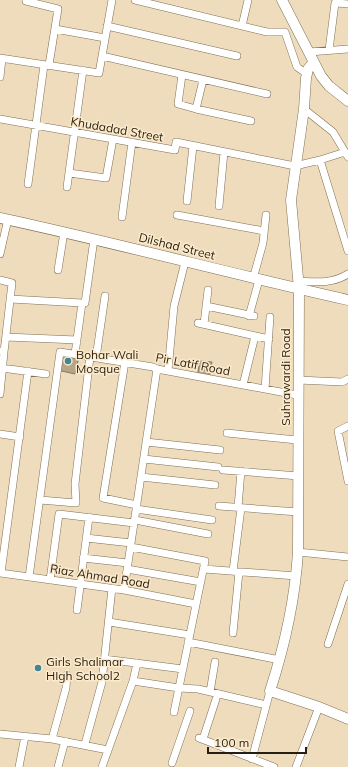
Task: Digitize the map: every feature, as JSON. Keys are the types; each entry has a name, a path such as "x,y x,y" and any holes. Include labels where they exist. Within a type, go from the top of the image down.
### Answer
{"street":[{"path":"0,77 1,58 99,73 112,0"},
{"path":"135,0 267,32 285,32 297,67 306,74"},
{"path":"242,26 248,0"},
{"path":"282,0 309,52 313,63 329,86 348,101"},
{"path":"26,2 58,9 36,126 28,184"},
{"path":"329,50 335,3 338,2 348,4"},
{"path":"107,26 237,56"},
{"path":"55,29 105,38"},
{"path":"309,52 348,49"},
{"path":"102,56 267,94"},
{"name":"Suhrawardi Road","path":"270,691 288,631 298,552 298,285 291,200 304,109 306,74 313,63"},
{"path":"67,187 83,70"},
{"path":"182,75 178,104 251,121"},
{"path":"196,109 203,80"},
{"path":"295,166 347,154 333,132 304,109"},
{"name":"Khudadad Street","path":"0,120 175,150 176,142 295,166"},
{"path":"69,173 106,178 113,139"},
{"path":"122,218 132,142"},
{"path":"187,201 193,146"},
{"path":"219,206 224,152"},
{"path":"320,160 348,251"},
{"path":"177,215 264,231"},
{"path":"206,306 251,316 266,215"},
{"path":"0,254 4,218"},
{"name":"Dilshad Street","path":"4,218 94,238 256,280 298,285 348,300"},
{"path":"58,270 64,232"},
{"path":"75,354 82,303 85,303 94,238"},
{"path":"168,372 174,306 184,262"},
{"path":"298,285 338,280 348,274"},
{"path":"0,280 12,283 6,338 2,351 0,394"},
{"path":"208,290 206,306 201,324 269,339"},
{"path":"29,577 40,500 76,503 75,484 93,357 105,296"},
{"path":"10,299 82,303"},
{"path":"265,389 270,317"},
{"path":"243,385 255,336"},
{"path":"6,338 77,340"},
{"name":"Pir Latif Road","path":"40,500 60,352 125,362 168,372 297,396"},
{"path":"125,362 103,498 137,507 212,520"},
{"path":"2,368 46,374"},
{"path":"124,590 157,369"},
{"path":"1,573 28,371"},
{"path":"298,380 342,382 348,379"},
{"path":"348,426 338,431 348,481"},
{"path":"227,433 297,440"},
{"path":"0,434 20,437"},
{"path":"146,442 220,450"},
{"path":"144,459 221,469 299,476"},
{"path":"233,633 241,471"},
{"path":"141,477 215,485"},
{"path":"219,506 298,512"},
{"path":"50,580 59,514 134,521 208,534"},
{"path":"77,610 89,517"},
{"path":"86,538 131,545 205,561 174,712"},
{"path":"298,552 348,557"},
{"path":"83,558 201,582"},
{"path":"204,569 296,576"},
{"name":"Riaz Ahmad Road","path":"1,573 112,588 196,604"},
{"path":"328,644 346,599 348,584"},
{"path":"85,744 102,682 112,588"},
{"path":"109,622 189,638 280,660"},
{"path":"104,659 183,669"},
{"path":"210,692 215,662"},
{"path":"102,767 133,681 137,663"},
{"path":"52,739 66,688 67,675"},
{"path":"133,681 179,688 198,689 266,704"},
{"path":"252,759 270,691 319,707 348,719"},
{"path":"216,699 201,738 274,767"},
{"path":"296,767 319,707"},
{"path":"173,766 190,711"},
{"path":"0,734 52,739 85,744 108,750"},
{"path":"18,767 25,736"},
{"path":"58,767 64,741"}],"building":[{"name":"Bohar Wali Mosque","path":"60,349 80,352 75,374 57,370"},
{"path":"200,361 212,362 209,379 197,377"}],"place":[{"name":"Bohar Wali Mosque","path":"68,361"},
{"name":"Girls Shalimar HIgh School2","path":"38,668"}]}
